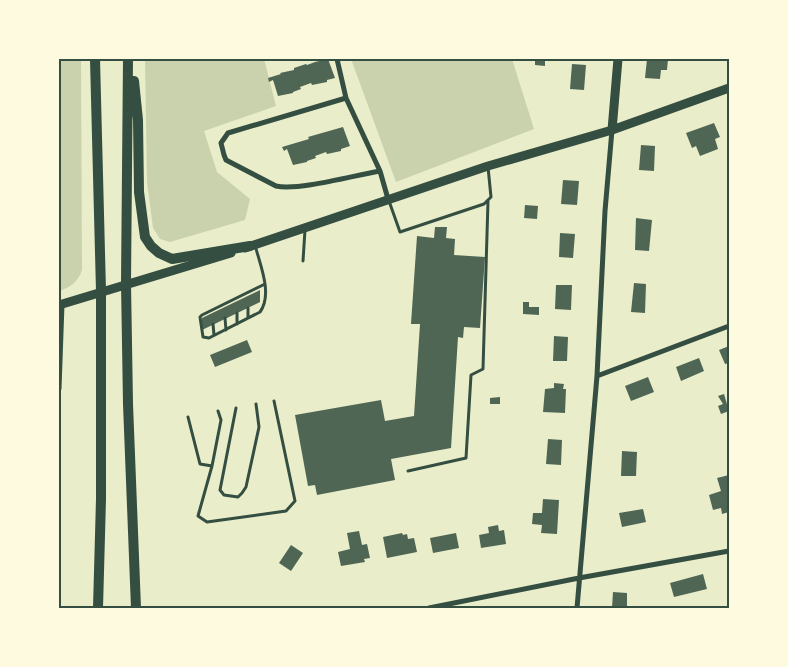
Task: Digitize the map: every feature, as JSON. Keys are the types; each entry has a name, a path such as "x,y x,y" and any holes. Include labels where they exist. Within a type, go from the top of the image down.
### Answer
{"highway":[{"path":"95,59 101,291 101,489 98,608"},
{"path":"130,59 138,120 139,192 145,238 159,253 172,259 252,245"},
{"path":"130,59 126,284 128,404 136,608"}],"main road":[{"path":"612,130 618,59"},
{"path":"60,304 197,264 388,198 488,166 612,130 729,88"}],"street":[{"path":"336,59 346,98 380,170 388,198"},
{"path":"346,98 228,133 221,143 226,160 283,188 380,170"},
{"path":"577,608 597,376 605,211 612,130"},
{"path":"59,389 60,304"},
{"path":"597,376 729,326"},
{"path":"429,608 729,551"}],"lane":[{"path":"388,198 400,232 484,204 488,201 491,197 488,166"},
{"path":"408,471 466,458 471,375 483,369 488,201"},
{"path":"302,261 305,227"},
{"path":"252,245 265,284 263,309 226,330 206,338 201,335 200,317 265,284"},
{"path":"248,308 248,318"},
{"path":"237,313 237,324"},
{"path":"225,318 226,330"},
{"path":"213,324 214,335"},
{"path":"218,411 222,420 198,516 207,522 286,511 294,501 274,401"},
{"path":"236,408 220,490 224,495 238,497 246,487 259,427 256,404"},
{"path":"188,416 200,464 212,466"}],"green space":[{"path":"59,59 81,59 82,270 73,284 59,291"},
{"path":"145,59 264,59 276,106 204,131 217,172 250,199 245,220 170,242 160,239 153,228 147,182"},
{"path":"351,59 512,59 534,129 396,182"}],"building":[{"path":"328,59 335,78 327,80 327,82 312,85 311,83 300,87 301,89 293,93 278,96 273,80 269,82 268,78 280,73"},
{"path":"535,59 545,59 545,66 535,65"},
{"path":"647,59 668,59 667,70 661,70 660,79 645,78"},
{"path":"572,64 586,65 584,90 570,89"},
{"path":"714,123 720,137 715,139 718,149 700,156 696,146 692,148 686,133"},
{"path":"343,127 350,146 341,149 341,151 327,154 326,152 315,156 316,158 307,162 293,165 287,149 284,151 282,147 309,139 308,137"},
{"path":"641,145 655,146 654,171 639,170"},
{"path":"563,180 579,181 577,205 561,204"},
{"path":"525,205 538,206 537,219 524,218"},
{"path":"636,218 652,220 649,251 635,250"},
{"path":"435,227 447,227 446,238 455,239 454,255 485,257 480,328 464,327 463,338 458,337 451,448 391,459 395,480 317,495 315,485 308,486 295,415 381,400 385,421 414,416 420,324 411,324 417,236 434,238"},
{"path":"560,233 575,234 573,258 559,257"},
{"path":"634,283 646,284 645,313 631,312"},
{"path":"556,285 572,285 571,310 555,309"},
{"path":"260,290 260,302 202,330 202,318"},
{"path":"523,302 529,302 529,307 539,307 539,315 523,314"},
{"path":"554,336 568,337 567,361 553,361"},
{"path":"247,340 252,352 215,367 210,355"},
{"path":"729,346 729,363 725,364 719,350"},
{"path":"699,358 704,371 681,381 676,367"},
{"path":"648,377 654,392 631,401 625,386"},
{"path":"554,383 564,384 563,389 566,389 565,413 543,412 545,389 554,388"},
{"path":"724,394 729,411 721,414 718,406 723,404 718,396"},
{"path":"500,397 500,404 490,404 490,398"},
{"path":"548,439 562,440 561,465 546,464"},
{"path":"622,451 637,452 636,476 621,476"},
{"path":"729,475 729,512 722,514 721,508 713,510 709,495 721,491 717,478"},
{"path":"543,499 559,500 557,534 541,533 542,525 532,524 533,513 542,513"},
{"path":"643,509 646,522 622,527 619,513"},
{"path":"498,525 499,531 504,530 506,544 481,548 479,535 489,533 488,527"},
{"path":"359,531 362,545 367,544 370,558 364,559 365,562 341,566 338,552 350,549 347,533"},
{"path":"402,533 403,535 407,534 408,539 414,538 417,552 387,558 383,537"},
{"path":"456,533 459,548 433,553 430,538"},
{"path":"291,545 303,553 291,571 279,563"},
{"path":"703,574 707,589 674,597 670,583"},
{"path":"613,592 627,593 627,608 612,608"}]}
